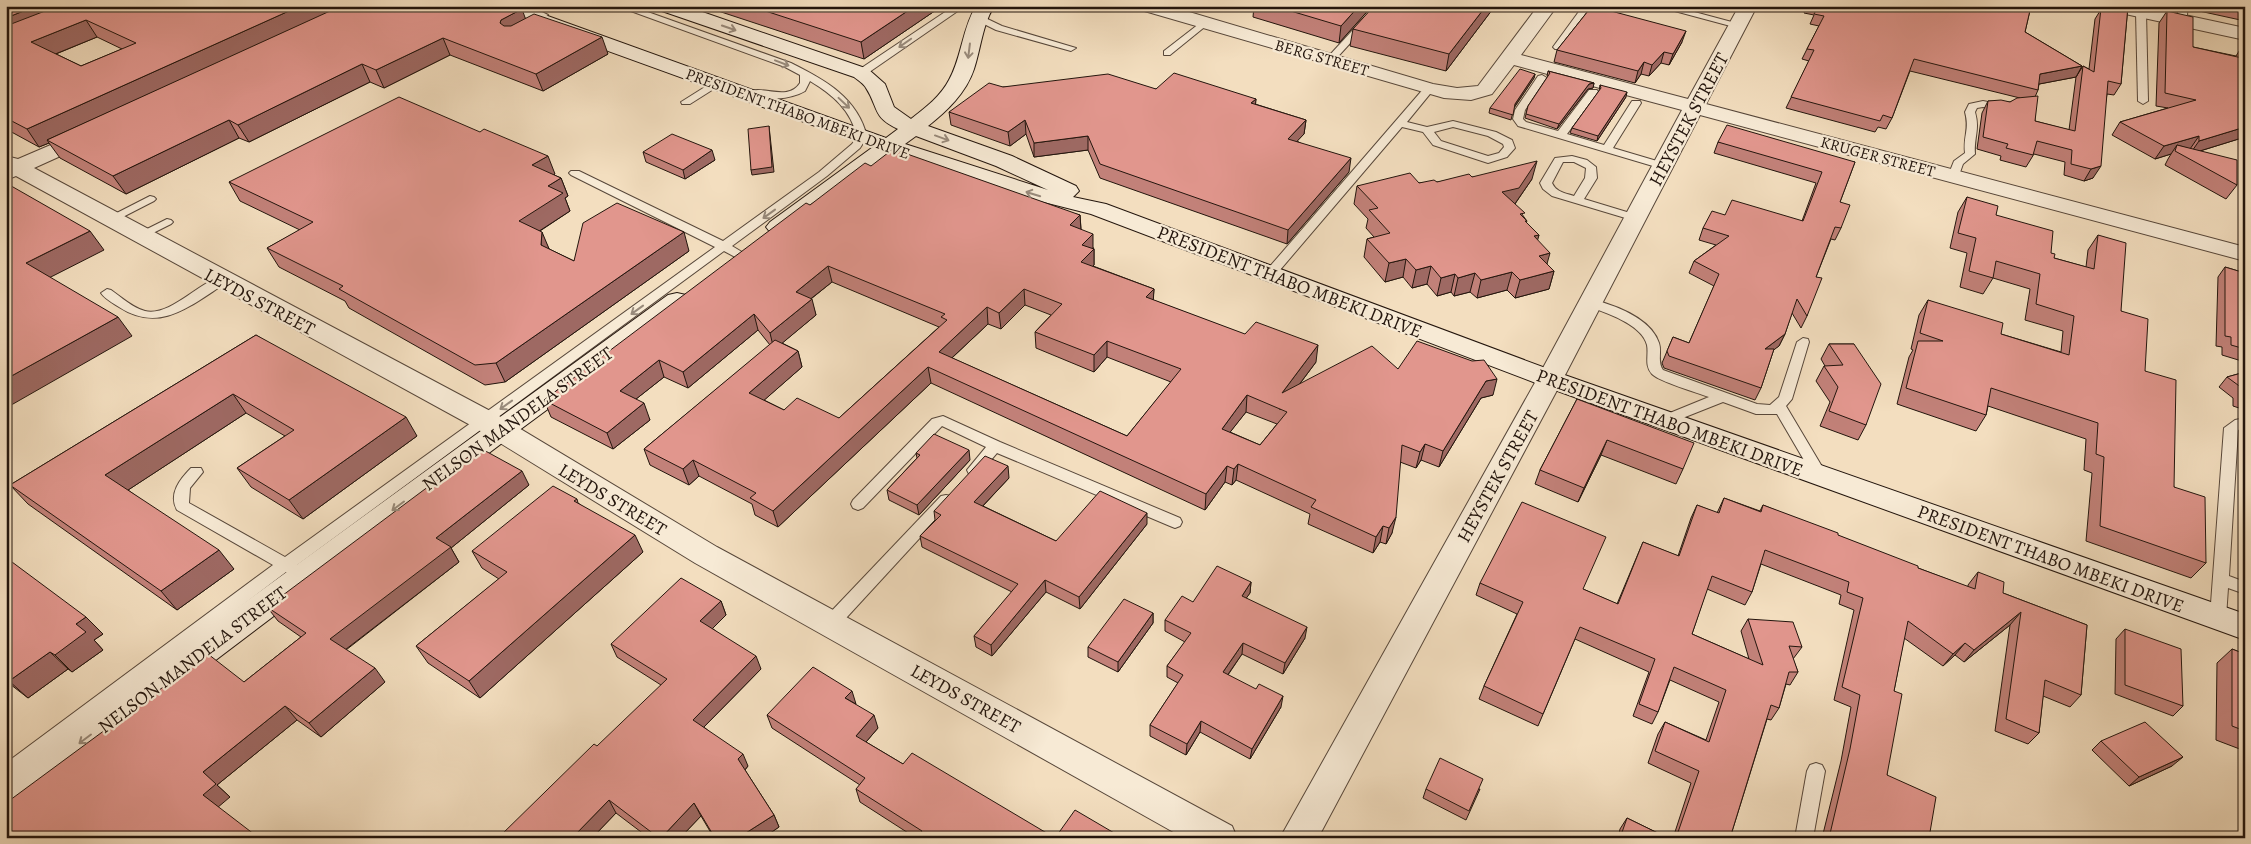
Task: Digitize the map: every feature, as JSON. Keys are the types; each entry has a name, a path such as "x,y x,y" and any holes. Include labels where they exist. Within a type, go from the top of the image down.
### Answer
{"street":[{"name":"PRESIDENT THABO MBEKI DRIVE","path":"502,6 538,26 716,83 982,179 1046,198 1098,209 1550,379 2245,627"},
{"name":"PRESIDENT THABO MBEKI DRIVE","path":"666,6 861,73 875,84 885,110 896,120 1004,161 1059,186 1098,209"},
{"name":"BERG STREET","path":"1148,6 1330,60 1461,95 1475,94 1485,90 1510,58"},
{"path":"1510,58 1548,6"},
{"path":"2116,6 2141,12 2183,14 2245,34"},
{"name":"NELSON MANDELA STREET","path":"6,798 295,570 732,251 875,141 913,128 954,88 968,60 974,10"},
{"name":"HEYSTEK STREET","path":"1298,838 1550,379 1743,16"},
{"name":"KRUGER STREET","path":"1510,58 2245,254"},
{"path":"10,168 106,126"},
{"name":"LEYDS STREET","path":"10,168 111,219 492,425 706,555 1220,838"}],"lane":[{"path":"521,6 750,92 771,96 788,95 802,89 806,81 805,74"},
{"path":"621,6 788,65 805,74 847,104 875,141"},
{"path":"1330,60 1380,6"},
{"path":"1558,47 1588,6"},
{"path":"1660,6 1743,16"},
{"path":"861,73 974,10 1000,28 1071,48"},
{"path":"2141,12 2142,101"},
{"path":"1167,53 1204,23"},
{"path":"1542,78 1520,110 1518,118 1522,124 1663,166"},
{"path":"686,102 716,83"},
{"path":"1270,274 1429,88"},
{"path":"1560,136 1593,92"},
{"path":"1606,150 1636,103"},
{"path":"1954,176 1958,164 1970,154 1969,140 1974,126 1970,112 1973,106 1983,104 2004,108"},
{"path":"1400,123 1428,130 1453,124 1466,126 1492,134 1508,142 1510,148 1503,155 1488,160 1437,143 1428,130"},
{"path":"575,173 732,251"},
{"path":"111,219 150,200"},
{"path":"1578,200 1636,218"},
{"path":"140,235 167,222"},
{"path":"107,293 144,315 153,315 177,306 222,280"},
{"path":"1591,302 1619,314 1652,336 1654,347 1653,368 1658,373 1722,398 1766,411 1774,410 1785,399 1803,342"},
{"path":"1665,420 1722,398"},
{"path":"1779,406 1820,475"},
{"path":"858,504 937,422 943,421 995,446 1175,522"},
{"path":"2218,617 2222,580 2230,428 2240,423 2245,423"},
{"path":"830,624 995,446"},
{"path":"6,773 295,570 182,506 180,498 183,486 196,472"},
{"path":"2222,580 2245,588"},
{"path":"1804,838 1816,772"}],"building":[{"path":"6,6 36,6 6,18"},
{"path":"58,6 300,6 27,129 6,118 6,26","holes":["86,20 136,43 81,66 31,42"]},
{"path":"341,6 513,6 522,9 501,20 500,23 504,26 511,26 534,14 602,37 536,74 443,38 376,70 362,64 238,125 229,120 113,176 47,140"},
{"path":"750,6 915,6 861,42"},
{"path":"1274,6 1359,6 1341,26"},
{"path":"1374,6 1486,6 1449,54 1353,29"},
{"path":"1592,6 1615,6 1611,11 1686,31 1673,54 1664,52 1652,65 1644,62 1638,71 1557,50"},
{"path":"1818,6 2031,6 2025,32 2082,66 2040,74 2038,90 1914,59 1892,118 1883,115 1880,121 1791,97 1814,50 1807,49 1824,16 1814,14"},
{"path":"2106,6 2128,6 2121,84 2108,81 2101,166 2091,169 2071,164 2072,150 2037,141 2033,155 2006,148 2008,144 1983,137 1988,101 2001,100 2010,102 2017,98 2038,96 2035,121 2075,131 2083,66 2094,72 2101,8 2106,9"},
{"path":"2167,11 2193,17 2193,47 2242,58 2241,48 2245,49 2245,127 2199,141 2199,136 2164,146 2120,122 2196,100 2165,93"},
{"path":"1520,69 1535,74 1515,104 1513,115 1490,108"},
{"path":"1548,71 1594,83 1589,84 1559,124 1526,114 1528,106 1550,73"},
{"path":"1174,73 1256,99 1251,103 1306,120 1288,139 1351,158 1288,230 1100,164 1088,136 1034,143 1025,120 1008,132 949,112 989,83 1003,87 1108,74 1156,89"},
{"path":"1600,85 1627,92 1598,136 1572,128 1601,88"},
{"path":"399,97 480,132 484,129 548,156 532,165 561,178 548,186 563,193 519,221 542,232 541,245 574,261 583,223 617,203 684,232 496,363 475,365 339,289 343,286 267,248 313,222 229,182"},
{"path":"1727,125 1855,162 1840,202 1850,205 1841,228 1835,227 1816,277 1822,278 1807,316 1797,299 1785,334 1765,349 1774,349 1761,388 1669,356 1667,351 1673,337 1689,343 1719,274 1694,261 1729,236 1703,228 1712,211 1725,215 1732,200 1803,221 1822,172 1718,142"},
{"path":"769,126 772,167 751,170 748,129"},
{"path":"672,134 712,150 683,170 643,152"},
{"path":"2177,145 2237,160 2237,185 2175,151"},
{"path":"893,149 1080,215 1070,225 1093,234 1082,245 1094,249 1081,262 1154,289 1146,297 1245,334 1256,322 1318,345 1282,393 1372,346 1398,369 1417,341 1472,361 1484,360 1497,379 1486,381 1443,451 1425,444 1420,452 1402,445 1396,517 1389,528 1383,526 1376,537 1311,507 1316,500 1238,464 1234,469 1227,466 1206,494 928,367 773,511 750,498 756,493 693,460 683,469 644,449 775,340 798,351 749,393 784,410 797,398 839,418 947,320 941,317 945,314 828,266 796,292 812,299 770,333 754,314 683,372 659,360 620,391 644,403 607,433 544,400 806,203 810,205 865,163 871,166","holes":["1024,289 1062,304 1035,332 1094,355 1107,341 1181,369 1127,436 939,352 987,307 999,313","1247,395 1287,412 1260,445 1222,429"]},
{"path":"1537,161 1519,188 1502,192 1525,213 1520,214 1539,235 1534,236 1550,253 1539,256 1554,271 1520,280 1512,272 1481,280 1475,273 1458,278 1455,274 1441,278 1431,266 1416,270 1406,259 1389,263 1367,239 1390,233 1369,210 1378,208 1357,186 1410,173 1419,183 1434,180 1437,182 1469,174 1472,177"},
{"path":"6,183 90,231 26,263 118,317 6,379"},
{"path":"1967,197 1998,206 1996,215 2053,231 2051,253 2055,254 2054,258 2094,269 2098,235 2126,243 2121,311 2148,319 2145,371 2176,380 2174,487 2205,497 2206,563 2100,526 2104,457 2096,454 2098,423 1991,388 1986,415 1906,388 1918,341 1943,341 1920,333 1928,300 2003,323 2001,334 2069,355 2074,316 2036,304 2040,274 1996,261 1993,278 1969,271 1976,238 1958,233"},
{"path":"2225,267 2245,273 2245,349 2231,345 2231,337 2225,336"},
{"path":"256,335 406,417 289,500 237,468 294,430 233,394 105,475 219,550 161,591 10,485"},
{"path":"1829,344 1854,344 1881,384 1866,425 1829,411 1838,387 1824,366 1843,365"},
{"path":"2245,372 2245,397 2242,396 2242,388 2227,377"},
{"path":"1577,399 1694,443 1683,469 1607,440 1584,488 1540,470"},
{"path":"934,434 969,450 917,505 887,490 920,455 916,453"},
{"path":"480,448 522,471 436,538 451,547 330,639 375,668 309,723 285,706 203,772 216,784 203,795 259,838 6,838 6,803 208,654 244,682 306,633 267,607"},
{"path":"985,456 1008,466 974,502 1056,541 1100,491 1147,513 1079,597 1045,580 991,645 974,636 1018,584 920,536 941,515 934,511"},
{"path":"553,486 577,499 574,501 635,535 469,681 416,646 507,572 472,551"},
{"path":"1724,498 1761,512 1763,505 1838,533 1838,535 1918,566 1918,568 1975,589 1978,572 2004,582 2003,593 2087,625 2081,695 2045,680 2039,733 2006,719 2021,612 1974,650 1965,643 1953,654 1908,621 1894,691 1902,694 1887,775 1936,797 1929,838 1829,838 1850,749 1860,695 1842,687 1863,598 1847,592 1849,582 1765,550 1752,592 1712,576 1692,634 1763,665 1748,619 1793,622 1802,647 1789,646 1798,672 1789,672 1779,708 1771,705 1730,838 1676,838 1699,771 1655,751 1665,722 1709,742 1726,690 1674,667 1658,712 1639,704 1655,659 1580,627 1543,714 1484,686 1523,602 1480,583 1522,502 1606,537 1583,589 1618,604 1643,542 1679,556 1697,505 1719,513"},
{"path":"12,562 86,617 76,624 86,632 55,655 50,652 9,681 6,679 6,566"},
{"path":"1217,566 1251,582 1242,596 1307,627 1285,663 1243,643 1223,672 1256,689 1259,684 1283,696 1252,749 1201,721 1187,744 1150,725 1183,675 1167,666 1191,633 1165,620 1182,596 1193,602"},
{"path":"681,578 721,601 700,621 756,656 693,720 743,754 738,759 774,815 738,838 715,838 694,803 659,838 609,800 572,838 498,838 594,744 597,746 667,679 611,644"},
{"path":"1124,599 1153,613 1118,662 1088,647"},
{"path":"2125,629 2181,649 2183,706 2125,685"},
{"path":"2232,649 2245,654 2245,731 2232,726"},
{"path":"813,667 852,691 845,698 874,715 856,736 903,764 912,753 1055,838 924,838 919,835 922,831 856,789 865,778 767,715"},
{"path":"2145,722 2183,757 2139,777 2101,741"},
{"path":"1440,758 1483,779 1469,811 1426,789"},
{"path":"1075,810 1121,837 1121,838 1055,838"},
{"path":"1627,818 1668,838 1620,838"}]}
